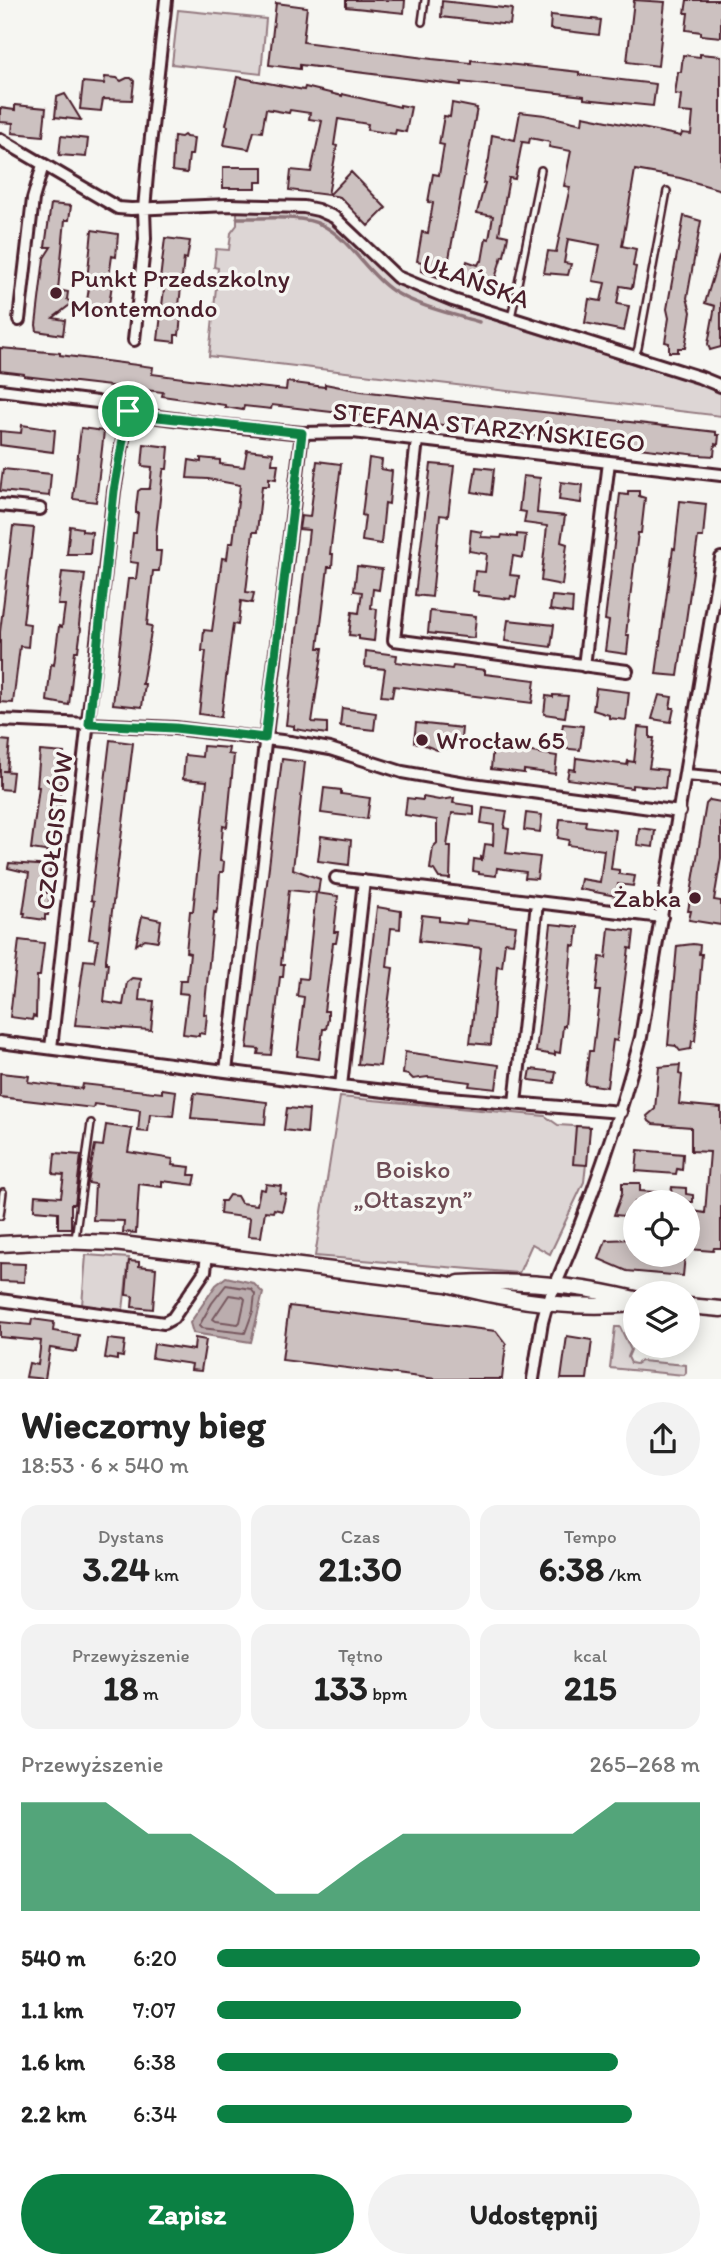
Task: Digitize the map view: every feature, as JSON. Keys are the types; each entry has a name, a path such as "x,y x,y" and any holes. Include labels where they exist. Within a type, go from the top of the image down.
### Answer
{"street":[{"path":"134,340 145,239 144,209 166,0"},
{"name":"UŁAŃSKA","path":"0,139 118,208 229,205 304,206 318,210 334,217 397,276 453,300 721,386"},
{"path":"19,320 33,199 43,165"},
{"name":"STEFANA STARZYŃSKIEGO","path":"0,390 97,402 158,417 302,433 352,432 721,475"},
{"name":"CZOŁGISTÓW","path":"51,1048 114,491 128,411"},
{"path":"226,1071 302,433"},
{"path":"417,440 394,640 627,671"},
{"path":"584,666 609,462"},
{"path":"0,505 40,509"},
{"path":"533,1379 547,1304 596,1185 621,1112 641,1037 680,812 690,775 721,558"},
{"path":"0,720 175,728 265,738 330,750 402,772 680,812"},
{"path":"690,775 721,778"},
{"path":"335,878 662,917"},
{"path":"341,1086 364,881"},
{"path":"515,1103 537,902"},
{"path":"0,1042 341,1086 621,1112"},
{"path":"0,1244 118,1244 447,1284 491,1296 547,1304 604,1307 623,1305"},
{"path":"0,1300 164,1323 173,1318 205,1271 207,1255"},
{"path":"447,1284 493,1282 623,1296"},
{"path":"700,1307 721,1309"}],"lane":[{"path":"422,22 425,0"},
{"path":"511,318 541,170"},
{"path":"634,358 667,191"},
{"path":"75,1242 92,1123"},
{"path":"0,1216 3,1192"}],"green space":[{"path":"178,10 266,19 261,74 172,64"},
{"path":"289,211 319,217 347,235 389,278 406,288 455,308 721,391 721,416 209,356 218,268 214,267 216,249 229,250 231,233 237,225 237,212"},
{"name":"Boisko „Ołtaszyn”","path":"340,1097 545,1116 558,1125 590,1127 584,1182 550,1254 532,1244 519,1273 315,1256"},
{"path":"86,1255 129,1258 123,1310 82,1305"},
{"path":"615,1327 620,1327 623,1333 623,1358 628,1358 631,1363 636,1364 641,1361 686,1365 686,1373 684,1375 610,1368"}],"water":[{"path":"226,1277 253,1283 263,1293 251,1342 193,1333 190,1323 216,1285"}],"building":[{"path":"346,0 405,0 404,13 346,7"},
{"path":"634,0 665,2 658,66 627,62"},
{"path":"687,0 721,0 721,37 686,30"},
{"path":"442,1 512,9 510,25 441,17"},
{"path":"276,3 307,7 303,42 432,59 471,63 471,60 579,72 579,75 656,84 653,106 461,82 461,85 300,65 300,69 269,65"},
{"path":"551,15 601,20 599,35 550,29"},
{"path":"700,54 721,56 721,190 680,178 635,170 622,246 636,249 633,266 636,267 632,288 620,286 617,304 629,306 624,331 585,323 589,299 601,301 605,283 593,281 600,245 568,239 564,263 571,264 568,275 544,273 548,251 556,252 570,187 564,186 571,151 549,147 550,142 530,138 529,143 522,142 515,179 509,178 499,234 508,236 492,288 473,282 472,288 460,284 467,261 478,265 482,261 486,238 489,239 493,216 477,213 485,183 492,135 515,140 520,112 582,124 583,116 681,136 682,133 691,134 693,113 679,112 681,95 675,94 683,55 700,57"},
{"path":"105,77 121,81 131,78 134,81 132,100 103,99 101,111 80,109 83,82 104,84"},
{"path":"237,77 411,107 406,132 396,130 395,134 367,130 368,124 338,119 334,145 337,146 328,195 289,190 291,170 311,172 322,121 309,119 310,113 266,109 262,132 254,131 249,149 224,145"},
{"path":"65,94 81,120 55,117 57,97"},
{"path":"452,103 477,108 445,280 421,271 422,262 417,261 422,232 428,233 433,203 428,202 433,174 439,175 444,145 439,144 444,116 450,117"},
{"path":"15,105 46,108 43,136 12,133 13,123 0,122 0,108 15,110"},
{"path":"61,136 88,139 86,157 59,155"},
{"path":"174,136 194,138 187,173 172,171"},
{"path":"223,167 263,167 263,182 256,182 256,188 223,188"},
{"path":"351,172 386,208 368,226 340,197 329,195"},
{"path":"51,204 71,206 69,220 65,220 58,290 68,292 67,299 71,304 53,318 65,320 63,335 37,331 36,325 44,258 51,247 45,247"},
{"path":"684,216 701,221 687,298 691,312 685,348 678,348 678,352 669,352 669,343 665,342 669,318 667,309"},
{"path":"92,230 118,234 116,257 112,256 109,277 113,277 108,312 105,311 104,316 85,314 90,281 87,281"},
{"path":"165,238 190,241 187,259 184,258 179,335 175,335 175,342 158,340 164,289 159,288"},
{"path":"719,257 721,347 710,350 708,344 715,306 705,303"},
{"path":"0,348 60,353 153,367 152,374 228,384 286,390 287,382 325,387 325,384 361,391 716,432 716,435 719,435 718,445 715,444 714,456 698,455 272,405 271,409 244,406 243,410 162,396 163,392 0,371"},
{"path":"22,425 55,430 53,452 0,445 0,431 21,433"},
{"path":"81,428 104,431 96,502 73,499"},
{"path":"144,444 169,447 167,469 163,472 156,535 156,551 161,551 159,571 153,571 147,625 152,626 142,684 145,684 142,707 113,704 128,579 136,579 138,563 130,562 133,533 136,533 138,491 150,487 152,467 142,466"},
{"path":"247,450 273,453 272,464 278,464 276,479 269,478 269,486 262,486 246,592 254,593 252,603 241,601 238,625 233,624 221,717 199,714 206,651 202,651 204,630 212,631 222,558 227,559 229,543 233,543 240,485 187,478 189,460 220,460 220,464 244,467"},
{"path":"369,458 382,460 381,469 392,471 389,504 385,503 381,544 362,541 365,516 362,515"},
{"path":"317,461 341,464 330,554 333,554 332,567 328,567 318,648 323,648 312,722 327,723 327,734 294,729 294,726 286,725 309,530 299,529 301,516 310,517"},
{"path":"431,464 454,466 448,516 440,515 432,597 415,595"},
{"path":"476,467 494,469 491,495 472,492"},
{"path":"3,469 51,474 49,496 0,491"},
{"path":"523,476 540,478 537,513 565,516 561,542 567,544 562,585 541,581 547,526 524,523 526,512 519,511"},
{"path":"561,482 583,485 581,503 559,500"},
{"path":"628,491 639,491 639,496 645,498 631,590 626,635 629,635 627,654 605,651 609,621 605,620 620,494 628,495"},
{"path":"680,501 706,504 703,537 698,537 678,676 656,674"},
{"path":"13,526 34,528 23,623 30,624 28,647 20,646 13,703 0,702 0,632"},
{"path":"70,526 92,532 90,554 67,554"},
{"path":"471,530 482,532 481,537 526,535 523,558 513,556 510,575 519,576 516,597 511,596 510,599 478,595 478,592 473,591 475,571 485,572 487,554 469,551"},
{"path":"357,566 382,569 379,590 373,589 371,608 377,609 374,641 349,635 352,612 359,613 362,592 354,591"},
{"path":"62,572 85,574 79,625 81,629 78,651 75,651 69,705 47,701 51,664 54,665 59,626 62,627 65,605 58,605"},
{"path":"552,596 573,598 572,613 550,610"},
{"path":"430,611 476,616 474,638 428,633"},
{"path":"508,620 554,625 551,647 505,641"},
{"path":"366,651 397,655 396,662 485,670 485,674 535,680 532,703 394,686 392,697 381,696 385,669 365,667"},
{"path":"596,688 629,692 626,720 609,718 609,715 593,710"},
{"path":"659,695 672,697 670,708 674,708 671,722 652,719"},
{"path":"546,696 568,696 565,717 544,714"},
{"path":"342,708 376,713 374,730 340,726"},
{"path":"416,723 462,728 460,748 437,750 414,742"},
{"path":"563,724 583,726 580,750 559,748"},
{"path":"638,727 650,728 650,738 654,738 649,768 667,770 665,788 632,785 632,788 567,779 569,769 575,770 576,758 627,765 628,761 634,762"},
{"path":"0,740 10,741 7,771 3,771 13,772 11,790 0,789"},
{"path":"110,740 133,743 106,959 108,963 104,1002 123,1005 127,982 132,978 141,979 139,1000 154,1001 151,1030 75,1025 84,960 94,961 98,940 89,939 94,901 91,900"},
{"path":"203,746 229,748 228,754 234,755 227,827 223,826 220,861 224,862 223,872 220,872 218,906 216,913 214,912 204,1014 207,1015 205,1034 199,1033 199,1036 183,1034 188,994 179,993 180,980 187,980 190,953 186,952 190,911 193,911 207,781 183,779 185,755 202,757"},
{"path":"493,746 557,756 555,774 491,769"},
{"path":"40,751 64,753 61,804 52,852 31,849 39,787"},
{"path":"282,759 305,762 293,869 320,879 318,893 289,890 281,965 284,965 283,977 280,977 271,1055 258,1054 259,1049 247,1048"},
{"path":"324,788 341,790 341,794 370,798 367,819 321,813"},
{"path":"423,797 439,800 454,798 453,803 474,806 474,815 452,813 447,846 451,846 450,879 439,878 434,870 430,869 433,847 437,843 437,820 405,815 407,798 423,800"},
{"path":"710,800 721,802 721,858 714,900 721,901 721,925 689,920 691,911 688,911 706,804"},
{"path":"483,808 507,811 504,828 509,829 506,853 540,857 537,879 525,878 526,872 497,868 496,876 473,871 474,859 483,858 485,844 493,845 494,825 481,823"},
{"path":"526,813 542,815 540,832 524,830"},
{"path":"560,819 586,821 585,826 616,830 611,869 619,870 619,874 635,876 633,886 618,884 616,896 579,889 581,879 600,882 604,850 568,845 569,840 558,838"},
{"path":"639,828 655,830 653,847 637,845"},
{"path":"321,836 351,840 349,865 318,861"},
{"path":"9,863 51,866 47,893 50,893 48,915 45,915 45,920 24,917 29,873 8,868"},
{"path":"316,893 338,896 334,932 338,932 336,943 333,943 324,1011 328,1011 328,1019 326,1029 323,1029 319,1059 297,1056 304,997 297,996 299,978 307,979"},
{"path":"377,907 401,911 400,929 391,928 387,967 393,968 380,1066 358,1064"},
{"path":"422,915 439,917 439,921 466,924 467,920 516,926 513,943 505,942 502,967 497,966 491,1045 470,1043 481,948 419,941"},
{"path":"142,916 161,920 158,941 145,939 136,945"},
{"path":"551,924 578,927 576,946 572,945 565,1026 560,1053 555,1052 555,1055 536,1052"},
{"path":"609,928 634,931 632,949 629,948 617,1041 613,1040 607,1087 585,1084 589,1051 593,1051 600,991 596,991 600,957 606,958"},
{"path":"19,940 44,943 40,976 37,976 36,1017 33,1016 32,1020 10,1017"},
{"path":"700,945 699,954 702,954 695,1041 692,1041 691,1049 680,1051 676,1046 668,1045 677,946"},
{"path":"405,1052 499,1065 496,1089 469,1086 470,1082 446,1079 413,1079 403,1074"},
{"path":"680,1065 679,1074 682,1075 679,1104 721,1108 721,1248 714,1248 713,1251 700,1250 700,1212 705,1213 710,1152 691,1151 691,1127 653,1124 647,1116 655,1109 659,1067"},
{"path":"531,1069 556,1072 554,1083 529,1080"},
{"path":"0,1073 29,1076 28,1082 82,1089 83,1084 162,1093 162,1089 176,1091 173,1116 150,1114 148,1132 138,1131 140,1110 94,1104 93,1108 0,1097"},
{"path":"194,1093 267,1102 265,1124 191,1118"},
{"path":"287,1108 309,1110 307,1133 284,1130"},
{"path":"106,1125 132,1129 128,1152 173,1159 172,1165 190,1167 189,1175 196,1175 194,1185 162,1181 162,1187 139,1184 136,1233 123,1232 124,1221 93,1220 95,1184 88,1183 95,1145 103,1146"},
{"path":"576,1126 590,1127 587,1165 573,1164"},
{"path":"638,1150 683,1154 682,1170 677,1169 676,1174 636,1171"},
{"path":"55,1153 81,1155 75,1204 71,1204 71,1228 58,1228 58,1212 34,1210 35,1195 61,1197 64,1175 53,1174"},
{"path":"622,1183 640,1183 640,1190 623,1190 623,1216 614,1215 622,1193"},
{"path":"266,1184 281,1186 280,1193 286,1194 282,1211 265,1211 261,1237 248,1236 250,1218 220,1214 221,1201 225,1201 229,1195 237,1196 241,1203 257,1205 260,1189 265,1190"},
{"path":"672,1187 686,1190 672,1190"},
{"path":"623,1239 623,1267 684,1267 683,1276 627,1271 599,1259 606,1240"},
{"path":"129,1261 139,1262 139,1266 156,1268 153,1309 132,1307 133,1296 126,1295"},
{"path":"0,1263 25,1264 24,1282 0,1281"},
{"path":"289,1306 496,1331 506,1344 502,1379 436,1379 282,1360"},
{"path":"32,1319 54,1322 53,1331 79,1335 76,1352 50,1348 45,1379 26,1377 29,1363 38,1365 41,1341 0,1337 0,1322 31,1325"},
{"path":"567,1336 592,1340 587,1379 561,1379"},
{"path":"195,1338 206,1340 201,1371 191,1370 192,1364 152,1358 154,1344 194,1350"},
{"path":"108,1339 125,1341 123,1357 117,1356 117,1360 105,1358"}],"waterway":[{"path":"237,218 292,218 322,225 342,239 383,284 393,291 424,305 479,322"}],"place":[{"name":"Punkt Przedszkolny Montemondo","path":"56,293"},
{"name":"Wrocław 65","path":"422,740"},
{"name":"Żabka","path":"695,898"}],"route":[{"path":"128,411 158,417 302,433 265,738 175,728 89,724 114,491 128,411"}]}
